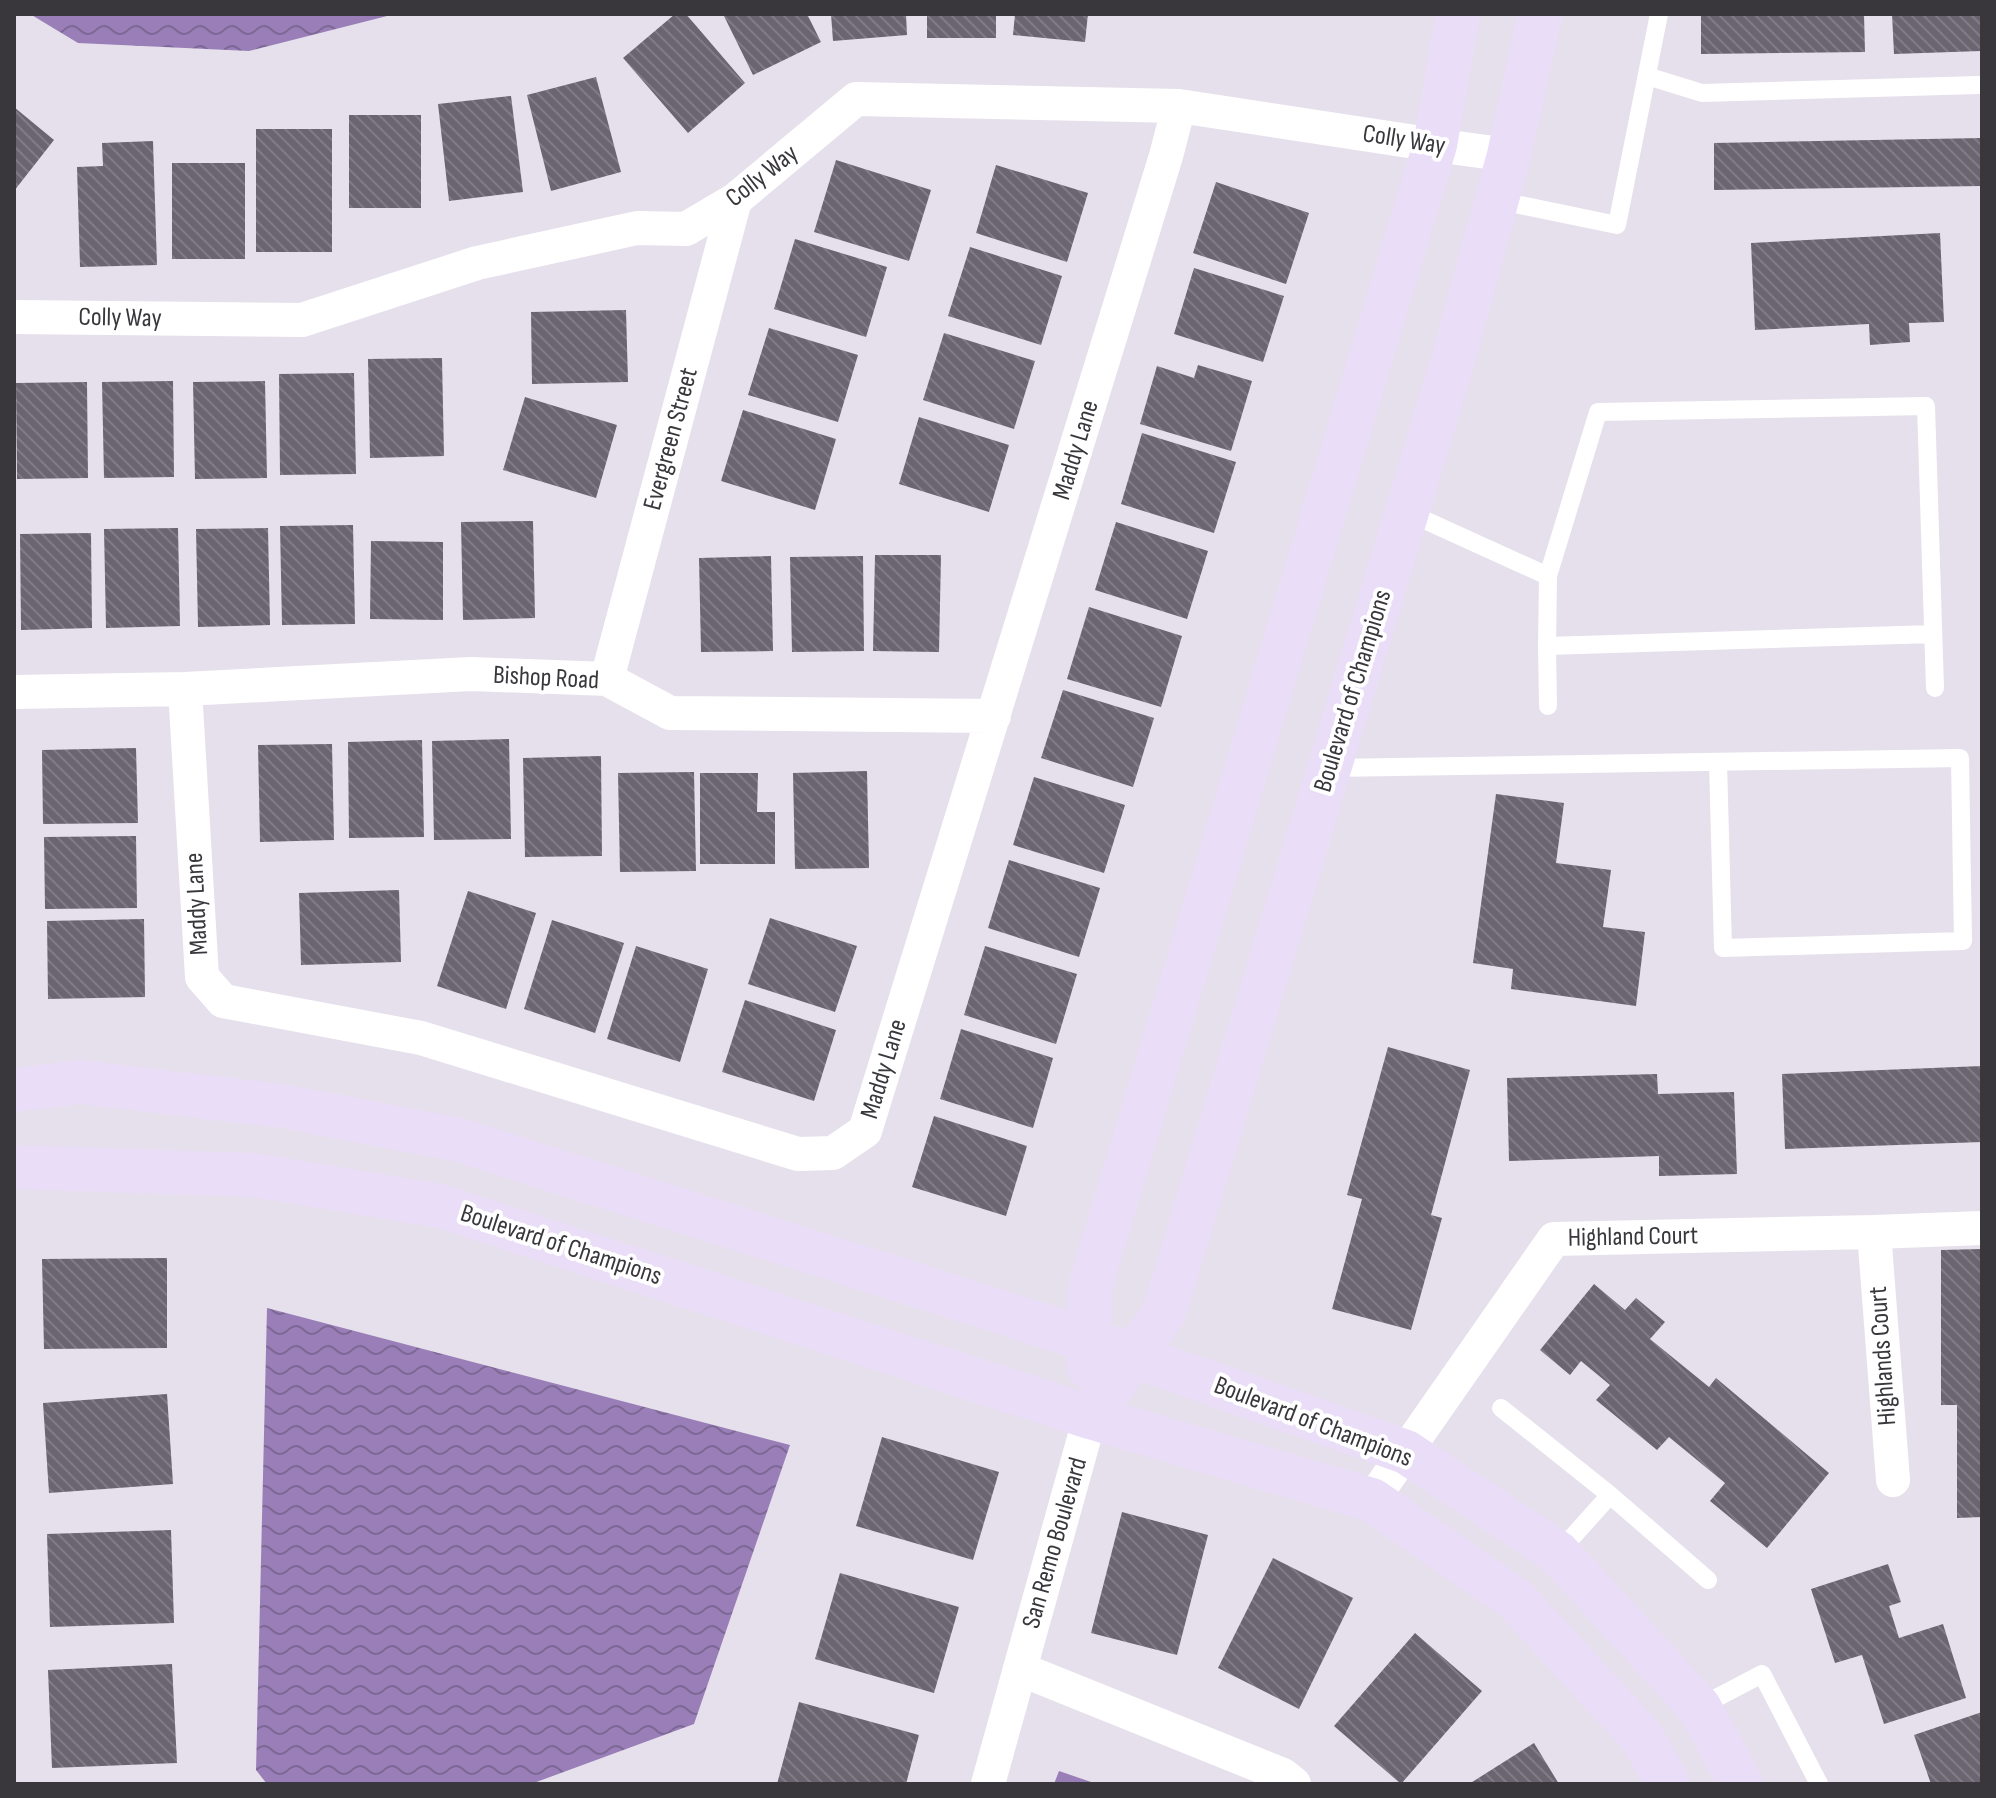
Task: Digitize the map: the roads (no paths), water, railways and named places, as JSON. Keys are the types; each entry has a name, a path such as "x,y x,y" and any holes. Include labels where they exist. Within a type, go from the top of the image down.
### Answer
{"street":[{"path":"1090,1417 1090,1287 1435,145 1458,14"},
{"name":"Boulevard of Champions","path":"1090,1417 1164,1313 1453,360 1509,155 1540,14"},
{"name":"Colly Way","path":"14,317 302,320 477,263 637,228 686,229 735,200 856,99 1179,106 1509,155"},
{"name":"Maddy Lane","path":"185,689 202,977 223,1001 421,1038 798,1154 833,1153 865,1131 1179,106"},
{"name":"Evergreen Street","path":"607,679 735,200"},
{"name":"Bishop Road","path":"14,692 185,689 471,674 607,679 670,713 994,716"},
{"name":"Boulevard of Champions","path":"14,1090 80,1082 283,1106 459,1140 1089,1340 1406,1452 1558,1553 1699,1707 1741,1784"},
{"name":"Boulevard of Champions","path":"14,1167 253,1175 440,1206 1090,1417 1372,1500 1516,1600 1642,1737 1668,1784"},
{"name":"Highland Court","path":"1372,1500 1554,1239 1982,1228"},
{"name":"Highlands Court","path":"1874,1232 1893,1480"},
{"name":"San Remo Boulevard","path":"1020,1669 1090,1417"},
{"path":"988,1784 1020,1669 1283,1775 1294,1784"}],"lane":[{"path":"1496,200 1617,225 1659,14"},
{"path":"1647,76 1702,93 1978,85"},
{"path":"1548,706 1548,576 1598,412 1926,406 1935,688"},
{"path":"1407,512 1548,576"},
{"path":"1547,646 1933,634"},
{"path":"1329,768 1960,758 1963,941 1723,948 1718,762"},
{"path":"1501,1408 1610,1495 1708,1580"},
{"path":"1558,1553 1610,1495"},
{"path":"1699,1707 1762,1674 1819,1784"}],"water":[{"path":"30,14 395,14 249,51 78,43"},
{"path":"267,1308 790,1445 694,1724 531,1784 267,1784 256,1770"},
{"path":"1059,1771 1097,1784 1054,1784"}]}
